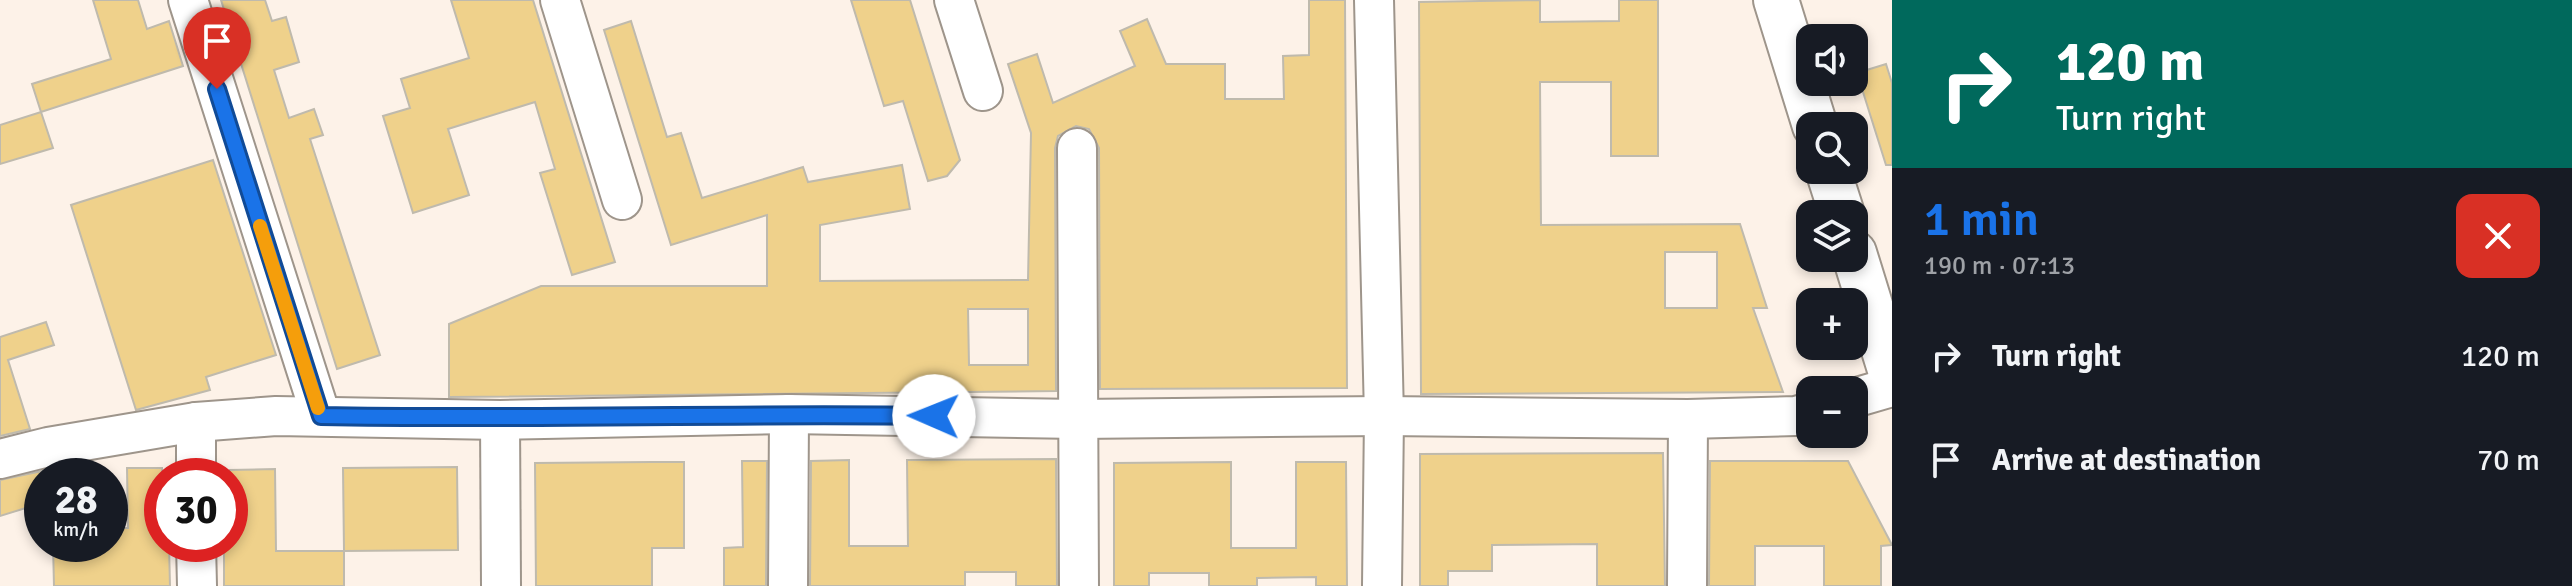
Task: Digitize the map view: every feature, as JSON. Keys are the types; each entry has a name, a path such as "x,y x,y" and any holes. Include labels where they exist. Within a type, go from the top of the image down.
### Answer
{"street":[{"path":"188,0 321,416"},
{"path":"560,0 622,200"},
{"path":"954,0 983,91"},
{"path":"1374,0 1384,416 1382,586"},
{"path":"1776,0 1811,112"},
{"path":"1077,148 1079,586"},
{"path":"1862,272 1885,328 1892,376"},
{"path":"1868,394 1892,387"},
{"path":"788,586 789,414"},
{"path":"0,459 48,447 196,422 321,416 500,420 789,414 1078,419 1384,416 1688,419 1796,416"},
{"path":"1687,586 1688,419"},
{"path":"500,420 501,586"},
{"path":"196,422 196,458"},
{"path":"196,562 197,586"}],"building":[{"path":"93,0 138,0 147,29 169,21 183,66 41,112 32,84 111,59"},
{"path":"221,0 265,0 272,21 286,17 299,62 274,70 289,118 314,109 323,135 310,139 380,355 337,369"},
{"path":"451,0 533,0 615,262 572,275 540,173 555,169 535,102 448,129 469,195 413,213 383,116 410,108 401,79 469,58"},
{"path":"851,0 910,0 960,160 947,176 928,181 903,101 884,106"},
{"path":"1309,0 1345,0 1347,388 1100,389 1099,148 1089,129 1076,126 1058,136 1055,148 1056,391 449,397 449,324 541,286 767,286 767,215 671,245 604,30 631,21 667,137 681,133 702,198 803,167 808,182 902,165 910,209 820,225 820,281 1028,280 1031,133 1008,64 1037,54 1053,103 1135,66 1120,31 1147,19 1166,64 1225,64 1225,99 1284,99 1283,56 1309,55","holes":["968,309 1028,309 1028,365 969,365"]},
{"path":"1540,0 1540,22 1619,21 1619,0 1658,0 1658,156 1611,156 1611,82 1540,82 1541,225 1740,224 1767,308 1753,308 1783,392 1421,394 1419,2","holes":["1665,252 1717,252 1717,308 1665,308"]},
{"path":"1886,64 1892,83 1892,165 1886,165 1864,96 1868,96 1868,70"},
{"path":"41,112 53,148 0,164 0,125"},
{"path":"213,160 276,355 206,377 210,390 136,410 71,205"},
{"path":"46,322 54,345 8,360 30,429 0,436 0,337"},
{"path":"1663,453 1665,586 1597,586 1597,544 1492,545 1492,571 1448,571 1448,586 1420,586 1420,454"},
{"path":"1056,459 1057,586 1016,586 1016,572 965,572 965,586 810,586 811,461 849,460 849,546 908,546 907,460"},
{"path":"742,461 767,461 766,586 724,586 724,548 743,547"},
{"path":"1710,461 1848,461 1892,545 1881,546 1881,586 1824,586 1824,546 1755,546 1755,586 1709,586"},
{"path":"684,462 684,548 652,548 652,586 536,586 535,463"},
{"path":"1231,462 1231,548 1296,548 1296,462 1346,462 1347,586 1316,586 1316,577 1257,578 1257,586 1209,586 1209,573 1149,573 1149,586 1114,586 1114,463"},
{"path":"457,467 458,550 344,551 343,468"},
{"path":"128,468 144,468 144,562 169,562 170,586 54,586 53,562 128,562"},
{"path":"275,469 276,551 344,551 344,586 224,586 224,562 248,562 248,470"},
{"path":"24,475 24,509 0,516 0,480"}],"slow traffic":[{"path":"260,226 318,408"}],"route":[{"path":"217,89 321,416 500,420 789,414 934,416"}]}
